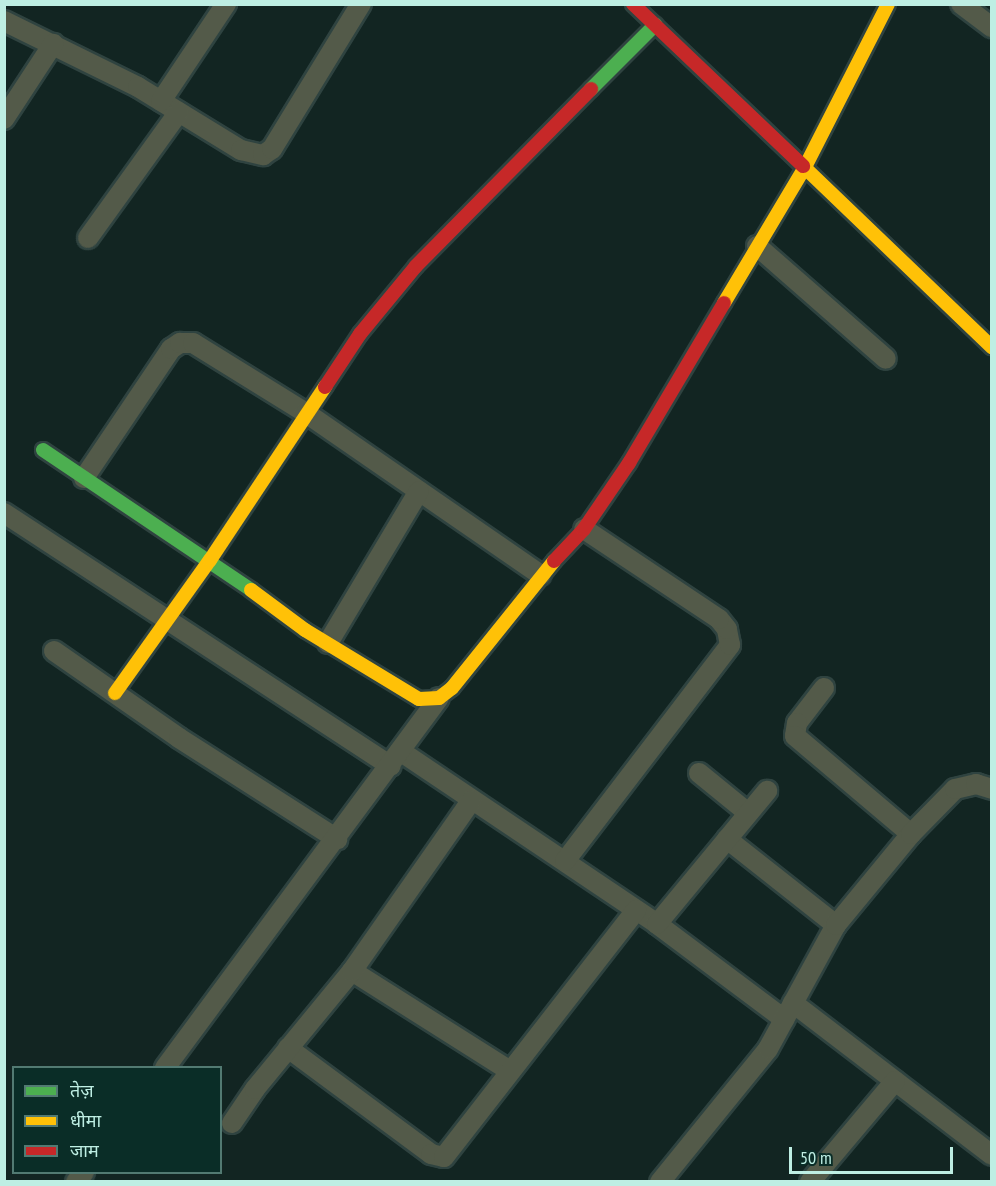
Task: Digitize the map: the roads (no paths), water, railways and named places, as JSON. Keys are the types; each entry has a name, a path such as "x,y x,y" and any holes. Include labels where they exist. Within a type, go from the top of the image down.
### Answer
{"main road":[{"path":"633,4 992,347"},
{"path":"43,450 210,560 328,643 419,699 439,698 452,688 541,575 584,529 629,463 806,167 888,4"},
{"path":"115,693 210,560 360,334 416,266 655,25"}],"street":[{"path":"161,101 226,4"},
{"path":"4,21 161,101 241,150 263,154 272,149 361,4"},
{"path":"961,4 992,27"},
{"path":"4,119 53,44"},
{"path":"88,238 179,112"},
{"path":"757,246 886,359"},
{"path":"84,478 171,349 180,343 204,346 306,413 541,575"},
{"path":"328,643 419,491"},
{"path":"4,513 168,618 395,758 471,801 565,861 895,1081 992,1155"},
{"path":"565,861 730,645 728,629 718,619 584,529"},
{"path":"54,651 337,839"},
{"path":"824,688 796,723 795,736 911,834"},
{"path":"167,1066 337,839 439,698"},
{"path":"699,773 748,813"},
{"path":"660,1182 768,1049 836,925 911,834 955,789 976,784 992,789"},
{"path":"657,924 767,791"},
{"path":"232,1123 288,1048 352,971 471,801"},
{"path":"727,839 836,925"},
{"path":"288,1048 438,1157 444,1157 455,1148 510,1071 636,910"},
{"path":"352,971 510,1071"},
{"path":"810,1182 895,1081"}]}
